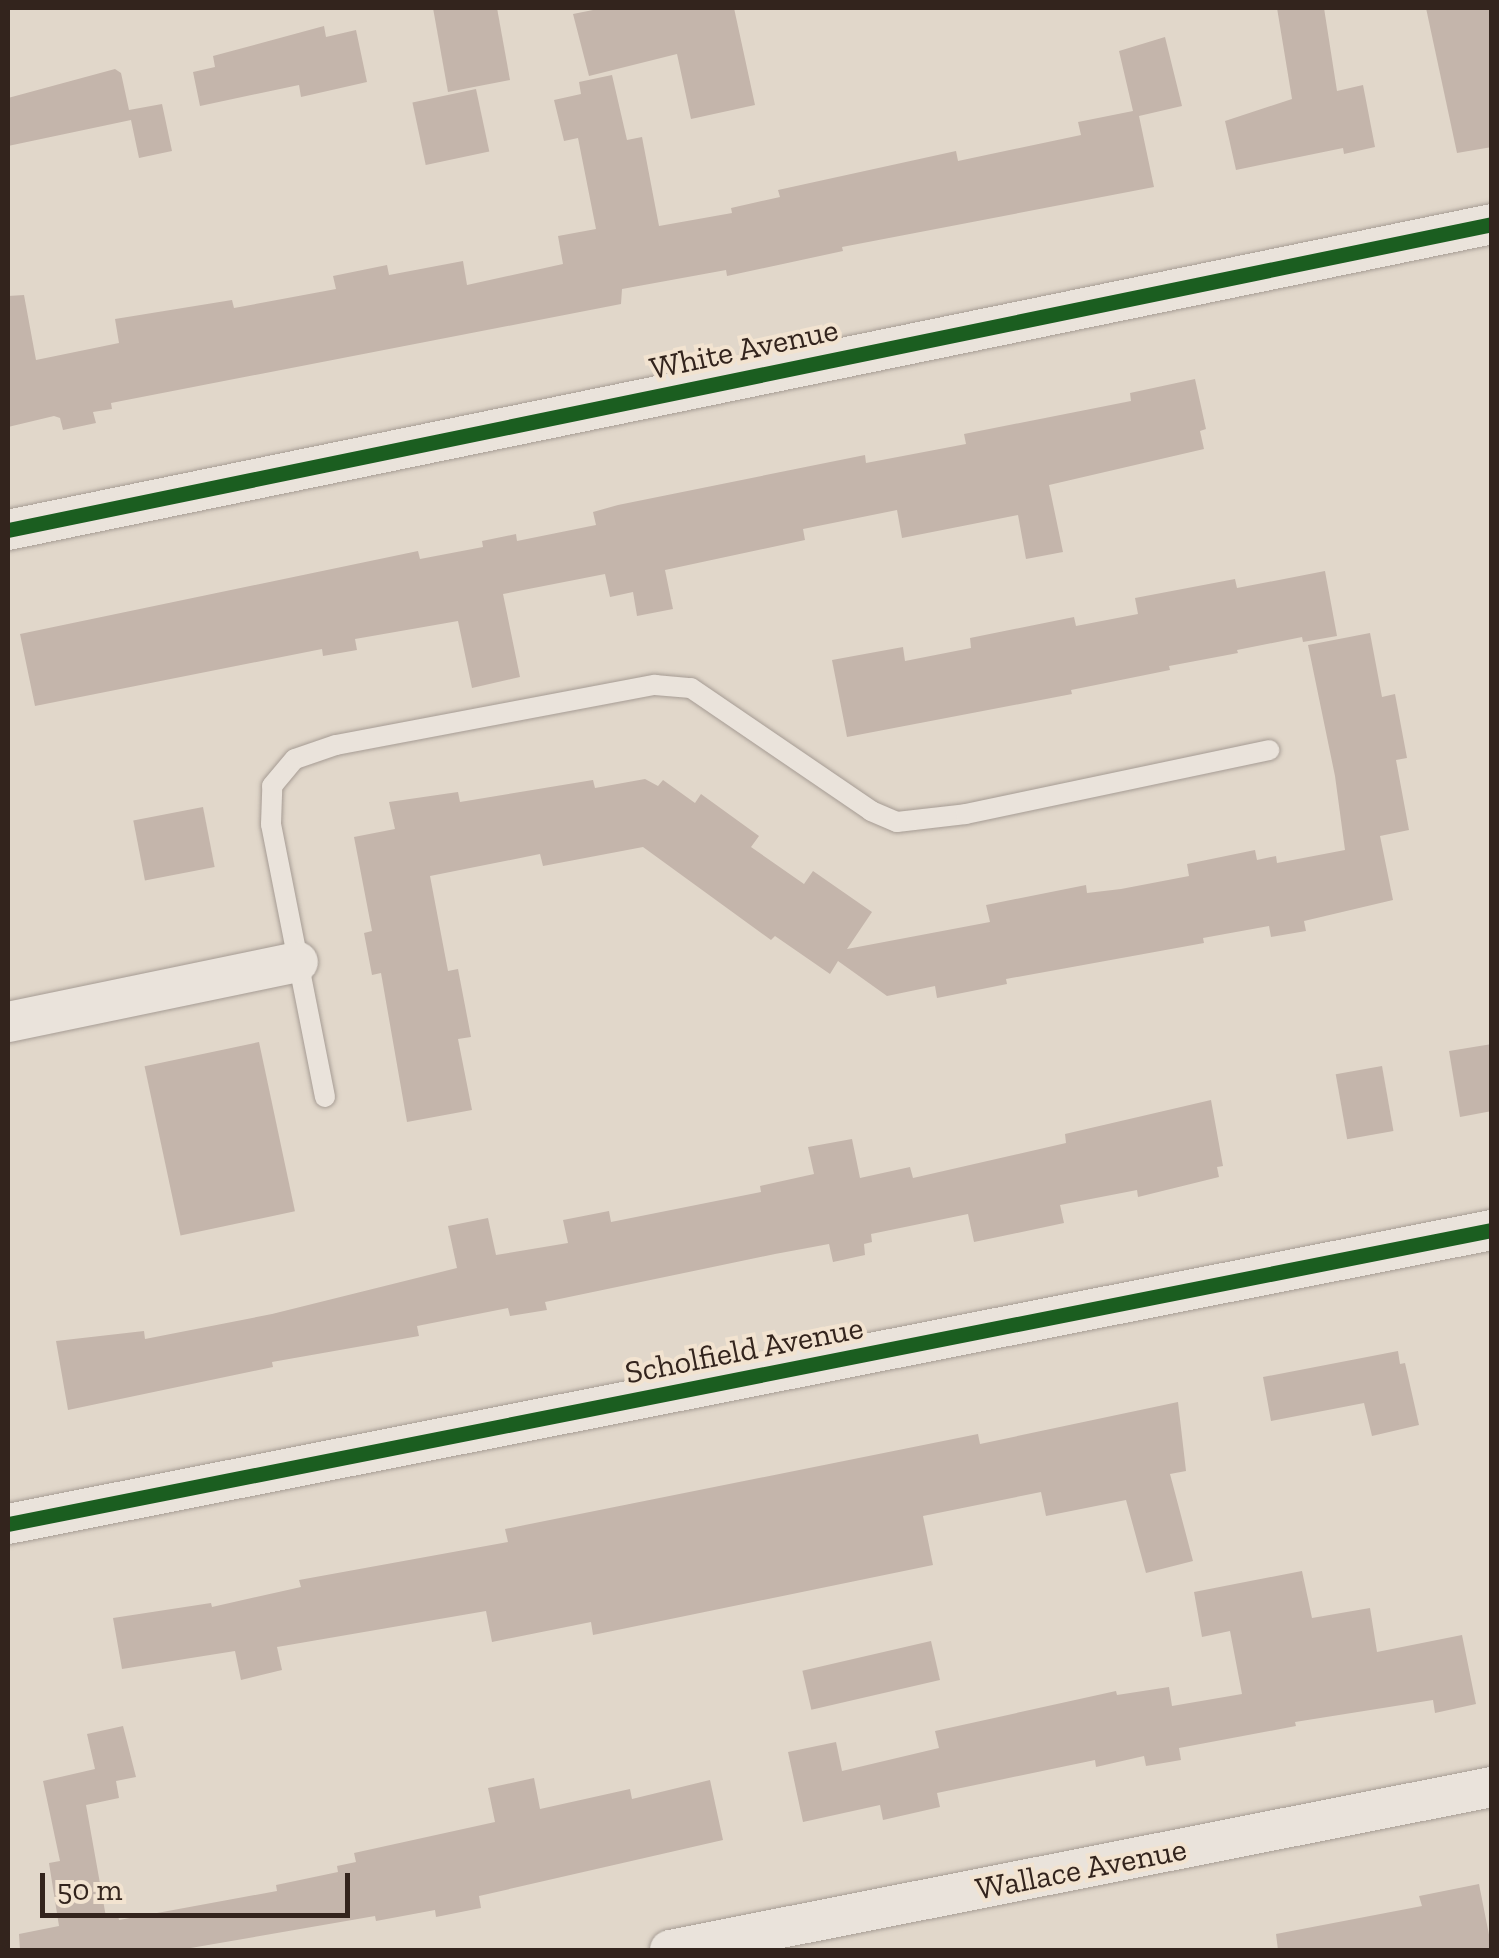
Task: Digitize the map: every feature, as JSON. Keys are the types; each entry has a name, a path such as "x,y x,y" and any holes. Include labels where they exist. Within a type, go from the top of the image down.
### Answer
{"street":[{"name":"White Avenue","path":"8,530 1492,224"},
{"path":"8,1022 298,962"},
{"name":"Scholfield Avenue","path":"8,1524 1492,1230"},
{"name":"Wallace Avenue","path":"670,1950 1492,1787"}],"lane":[{"path":"325,1096 271,824 272,786 295,758 336,745 620,688 691,688 871,811 897,822 966,814 1269,750"}],"building":[{"path":"433,8 497,8 510,80 448,92"},
{"path":"603,8 734,8 755,105 691,119 677,54 589,76 573,14"},
{"path":"1277,8 1324,8 1337,91 1363,85 1375,147 1344,154 1343,148 1236,170 1225,121 1292,99"},
{"path":"1426,8 1492,8 1492,147 1457,153"},
{"path":"324,26 326,37 356,30 367,82 301,97 299,85 200,106 193,72 215,67 213,56"},
{"path":"1165,37 1182,106 1139,116 1154,187 842,247 843,251 727,276 726,270 622,289 621,304 111,403 112,409 93,412 96,423 63,430 60,418 54,416 8,427 8,296 24,295 36,360 119,343 115,319 232,300 234,308 336,289 333,276 387,265 389,275 463,261 467,285 563,264 558,236 596,229 578,138 564,141 554,100 581,94 579,82 612,75 627,140 642,137 659,226 732,213 731,208 780,197 778,190 956,151 958,161 1081,135 1078,122 1133,111 1119,51"},
{"path":"115,69 121,73 129,110 162,104 172,151 139,158 131,120 8,146 8,98"},
{"path":"476,89 489,152 426,165 412,103"},
{"path":"1195,379 1206,429 1200,431 1204,449 1049,485 1063,552 1026,559 1018,515 902,538 897,510 803,529 805,540 665,570 673,609 637,616 633,592 610,597 605,574 503,594 520,677 472,688 458,621 355,639 357,650 323,656 322,649 35,706 20,634 418,551 420,559 483,547 482,541 516,534 517,541 596,525 593,512 618,505 865,455 866,463 966,444 964,434 1131,401 1130,393"},
{"path":"1325,571 1337,636 1303,642 1302,637 1237,650 1238,653 1169,666 1170,670 1071,690 1072,694 847,737 832,660 903,647 905,661 971,648 970,638 1074,617 1076,626 1138,614 1135,598 1235,579 1237,588"},
{"path":"1370,633 1382,697 1395,694 1407,758 1396,760 1409,830 1380,836 1393,900 1304,921 1306,931 1271,937 1269,926 1203,938 1204,943 1006,979 1007,984 937,998 935,986 887,996 838,961 830,974 775,936 771,940 643,847 543,866 540,854 430,876 448,971 458,969 471,1037 458,1039 472,1110 407,1122 381,973 372,975 364,933 372,931 354,837 395,829 389,802 458,792 460,802 593,780 595,788 645,779 658,786 663,780 695,803 701,794 759,836 751,847 804,884 813,871 872,912 847,949 990,922 986,905 1086,885 1087,893 1189,876 1187,864 1255,850 1257,860 1276,856 1277,863 1345,850 1335,776 1308,645"},
{"path":"203,807 215,867 145,880 133,821"},
{"path":"259,1042 295,1211 181,1236 145,1066"},
{"path":"1492,1044 1492,1111 1460,1117 1449,1051"},
{"path":"1382,1066 1393,1131 1347,1139 1336,1074"},
{"path":"1211,1100 1223,1166 1217,1167 1219,1177 1138,1197 1137,1190 1060,1205 1064,1223 974,1242 968,1214 871,1234 872,1242 864,1244 865,1255 833,1262 829,1244 775,1254 545,1302 547,1310 510,1316 508,1308 417,1326 419,1336 272,1362 273,1367 68,1410 56,1341 144,1331 145,1339 272,1314 457,1268 448,1226 488,1218 496,1255 568,1243 563,1220 609,1211 611,1222 761,1192 760,1186 814,1174 808,1147 852,1139 860,1178 910,1167 913,1178 1066,1143 1065,1134"},
{"path":"1398,1351 1400,1364 1405,1363 1419,1425 1372,1436 1364,1403 1271,1421 1263,1377"},
{"path":"1178,1402 1186,1471 1170,1474 1193,1561 1146,1573 1126,1500 1046,1516 1041,1492 923,1516 933,1565 593,1635 591,1622 492,1642 486,1611 277,1647 282,1670 241,1680 235,1651 122,1669 113,1618 211,1603 212,1607 301,1587 299,1580 508,1542 505,1529 978,1434 980,1444"},
{"path":"1302,1571 1312,1618 1370,1608 1377,1652 1462,1635 1476,1704 1435,1713 1433,1700 1295,1722 1296,1726 1179,1748 1181,1760 1146,1766 1144,1756 1096,1767 1095,1760 937,1793 940,1807 883,1820 880,1805 803,1822 788,1752 836,1742 842,1771 939,1748 935,1731 1116,1691 1117,1695 1169,1687 1172,1706 1242,1694 1230,1631 1202,1637 1194,1592"},
{"path":"931,1641 940,1680 811,1710 802,1671"},
{"path":"123,1726 136,1777 116,1781 119,1798 86,1805 106,1917 118,1915 119,1920 277,1891 276,1885 338,1872 337,1866 356,1862 354,1853 495,1822 488,1788 534,1778 540,1809 630,1789 632,1799 710,1780 723,1840 479,1896 481,1908 436,1917 435,1910 376,1921 375,1916 179,1950 20,1950 19,1934 59,1926 49,1863 60,1861 43,1781 95,1769 87,1734"},
{"path":"1479,1884 1492,1950 1278,1950 1276,1934 1422,1906 1419,1896"}],"cycle path":[{"path":"8,530 1492,224"},
{"path":"8,1524 1492,1230"}]}
